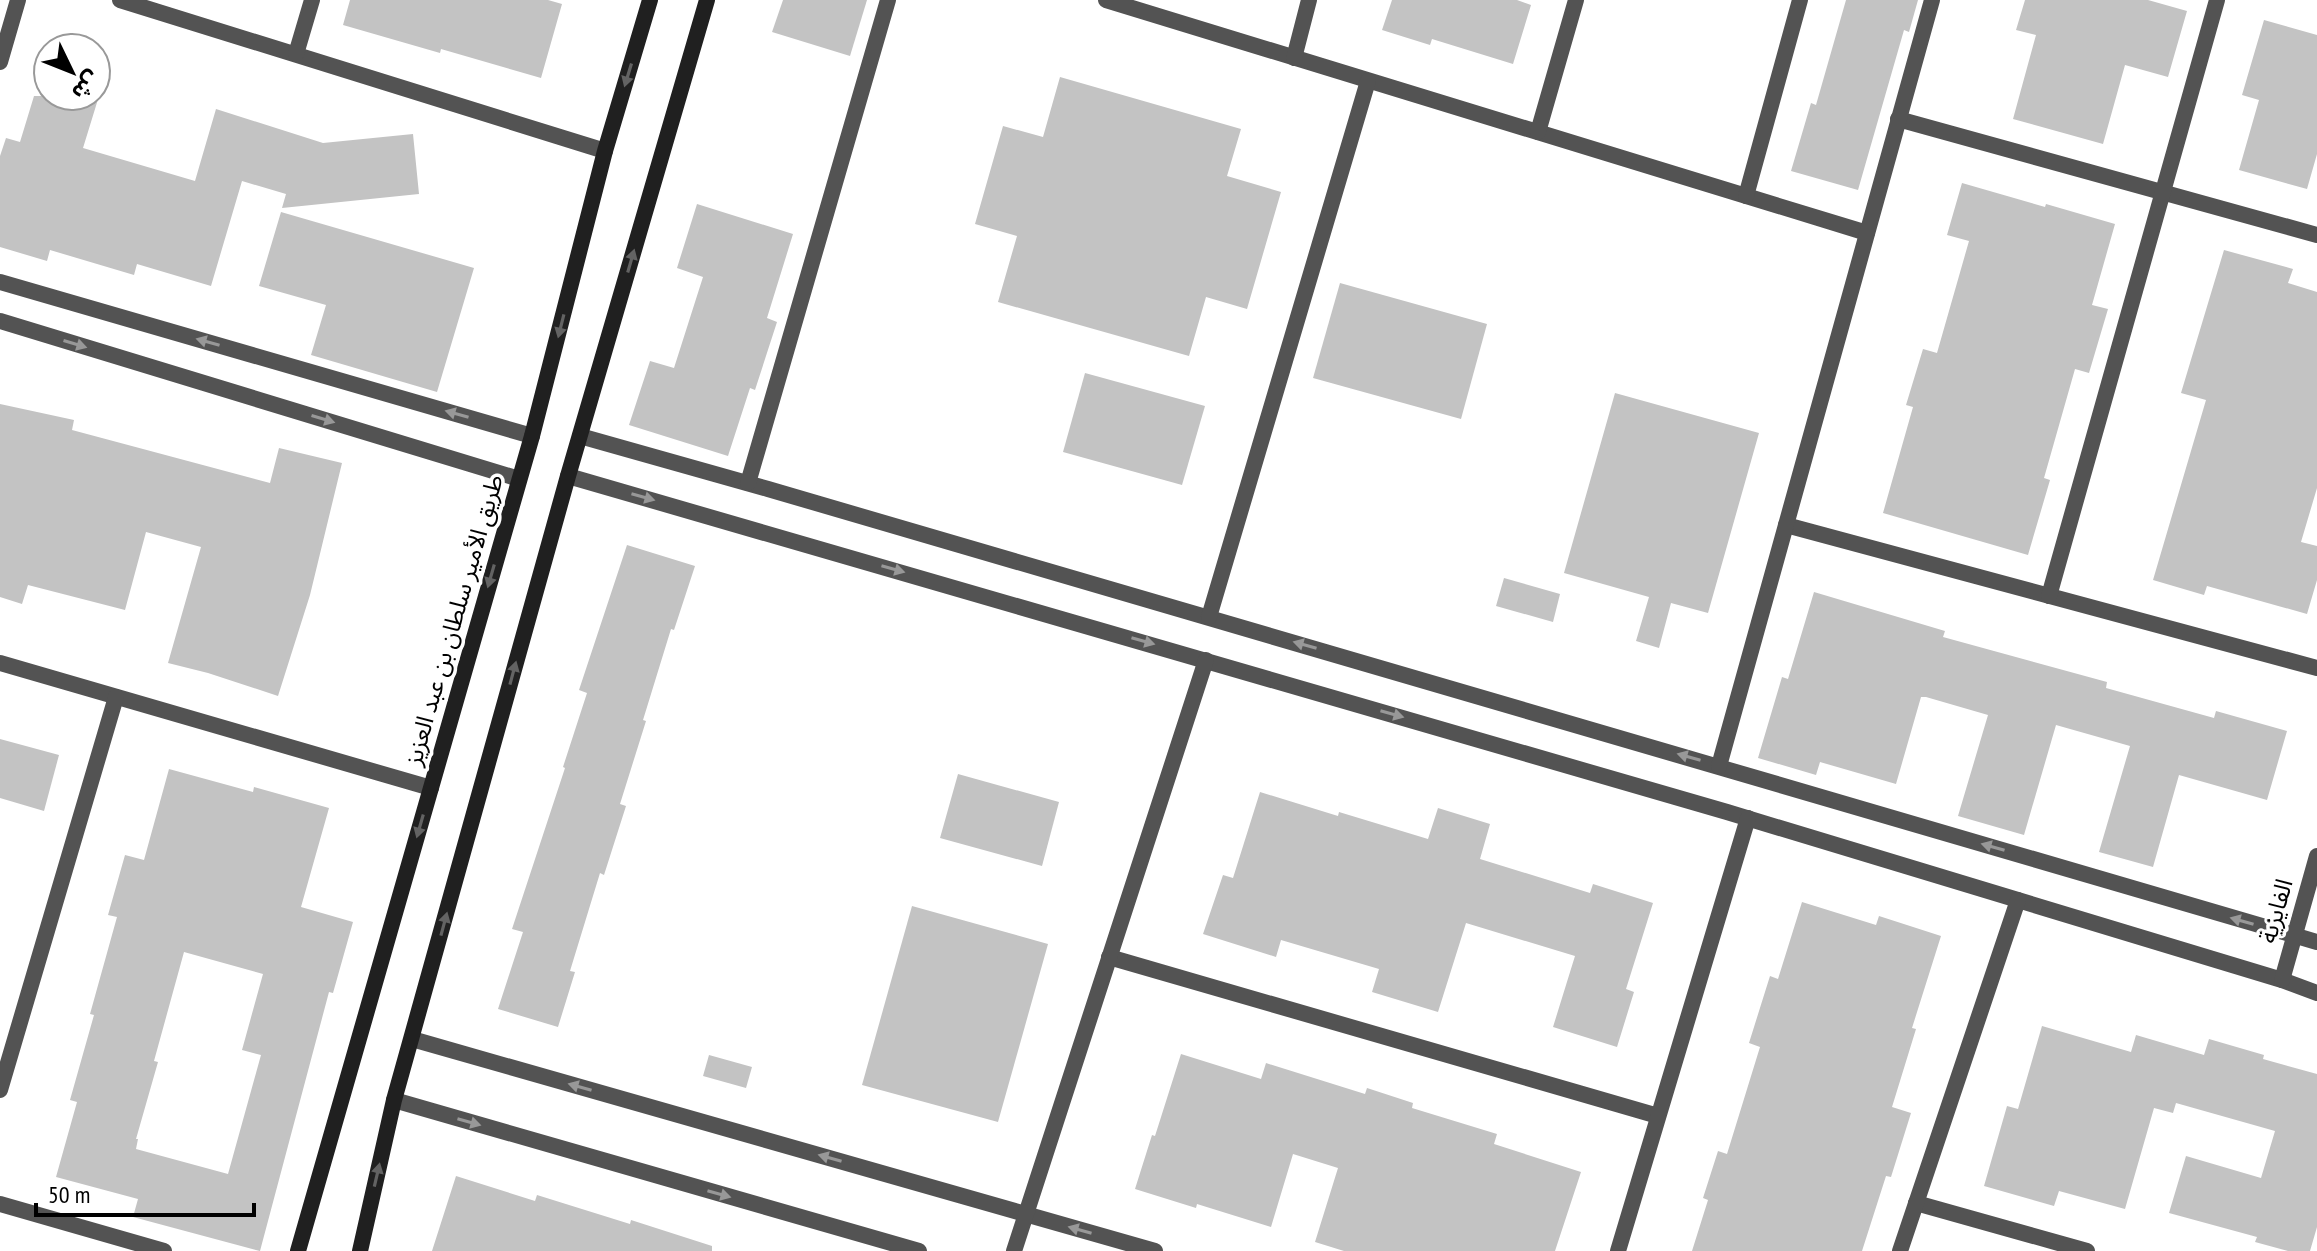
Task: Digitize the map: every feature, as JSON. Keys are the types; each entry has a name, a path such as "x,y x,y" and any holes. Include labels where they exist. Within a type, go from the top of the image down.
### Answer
{"main road":[{"name":"طريق الأمير سلطان بن عبد العزيز","path":"298,1251 532,436 605,151 650,0"},
{"path":"360,1251 394,1100 568,476 707,0"}],"street":[{"path":"0,62 18,0"},
{"path":"120,0 605,151"},
{"path":"296,54 312,0"},
{"path":"748,483 888,0"},
{"path":"1106,0 1867,233"},
{"path":"1294,58 1309,0"},
{"path":"1538,132 1576,0"},
{"path":"1746,196 1800,0"},
{"path":"1719,766 1932,0"},
{"path":"2049,596 2217,0"},
{"path":"1209,617 1368,81"},
{"path":"1898,119 2317,235"},
{"path":"0,282 532,436"},
{"path":"0,321 519,479"},
{"path":"580,436 2317,942"},
{"path":"568,476 1748,818 2317,993"},
{"path":"1786,525 2317,668"},
{"path":"1014,1251 1206,660"},
{"path":"0,663 431,788"},
{"path":"0,1090 116,697"},
{"path":"1618,1251 1748,818"},
{"name":"الفايزية","path":"2282,980 2317,856"},
{"path":"1900,1251 2018,900"},
{"path":"1109,957 1658,1116"},
{"path":"412,1039 1155,1251"},
{"path":"394,1100 919,1251"},
{"path":"1916,1203 2087,1251"},
{"path":"0,1204 164,1251"}],"building":[{"path":"350,0 548,0 562,4 541,78 343,25"},
{"path":"783,0 867,0 850,56 772,32"},
{"path":"1392,0 1517,0 1531,5 1513,64 1432,39 1430,45 1382,30"},
{"path":"1846,0 1918,0 1909,32 1904,30 1858,190 1791,171 1811,103 1816,105"},
{"path":"2025,0 2148,0 2187,11 2168,77 2125,65 2103,144 2013,119 2036,35 2016,30"},
{"path":"2264,20 2317,35 2317,154 2307,189 2239,170 2259,100 2242,95"},
{"path":"1060,77 1241,129 1227,176 1281,192 1247,309 1206,297 1189,356 998,302 1017,236 975,224 1003,126 1043,137"},
{"path":"32,103 32,112 94,112 83,148 195,181 216,109 323,143 413,134 419,194 282,208 286,194 242,181 211,286 137,264 134,275 50,250 47,261 0,247 0,156 6,138 20,142"},
{"path":"1962,183 2115,224 2092,305 2108,309 2089,373 2075,369 2044,478 2050,480 2028,555 1883,513 1913,407 1906,405 1923,349 1937,353 1969,241 1947,235"},
{"path":"697,204 793,234 767,318 777,322 755,390 750,388 728,456 629,425 650,361 674,368 703,277 677,268"},
{"path":"281,212 474,268 437,392 311,355 326,305 259,286"},
{"path":"2224,250 2293,269 2288,283 2317,292 2317,488 2301,542 2317,546 2317,580 2307,614 2207,586 2204,595 2153,580 2206,400 2181,393"},
{"path":"1340,283 1487,324 1461,419 1313,378"},
{"path":"1085,373 1205,406 1182,485 1063,452"},
{"path":"1615,393 1759,433 1708,613 1671,603 1659,648 1636,641 1649,597 1564,573"},
{"path":"0,404 74,420 72,430 270,483 279,448 342,463 310,595 278,696 168,663 201,547 146,532 125,610 28,585 22,604 0,597"},
{"path":"627,545 695,566 674,630 671,629 643,720 646,721 620,804 626,806 604,875 600,873 570,971 575,972 558,1027 498,1009 523,932 512,929 565,768 587,693 579,690"},
{"path":"1504,578 1560,594 1553,622 1496,606"},
{"path":"1814,592 1945,631 1943,637 2107,682 2106,688 2214,718 2216,711 2287,731 2267,800 2179,775 2153,867 2099,852 2130,746 2056,725 2024,835 1958,816 1988,715 1926,697 1921,697 1896,784 1820,762 1816,775 1758,758 1782,677 1788,679"},
{"path":"0,739 59,755 44,811 0,798"},
{"path":"169,769 253,792 254,787 329,808 301,907 353,922 333,993 329,992 260,1251 133,1217 138,1199 56,1177 77,1102 70,1100 94,1015 90,1014 117,917 108,915 125,855 144,860","holes":["184,952 263,974 242,1050 261,1055 228,1174 136,1149 136,1139 158,1062 154,1061"]},
{"path":"958,774 1059,802 1042,866 940,838"},
{"path":"1260,792 1428,839 1438,808 1490,824 1480,859 1590,893 1593,884 1653,903 1626,989 1634,992 1617,1047 1553,1027 1575,956 1466,923 1438,1012 1372,992 1379,969 1281,940 1276,957 1203,934 1223,875 1233,878"},
{"path":"1802,902 1876,925 1879,916 1941,936 1912,1028 1916,1029 1892,1107 1911,1113 1891,1177 1886,1176 1862,1251 1692,1251 1708,1200 1703,1198 1718,1151 1727,1154 1760,1047 1749,1043 1770,976 1778,979"},
{"path":"912,906 1048,944 998,1122 862,1085"},
{"path":"2042,1026 2131,1052 2136,1035 2204,1055 2209,1039 2317,1074 2317,1227 2310,1251 2288,1251 2255,1242 2257,1237 2169,1213 2186,1156 2261,1178 2275,1131 2176,1103 2173,1113 2154,1108 2125,1209 2059,1191 2054,1206 1984,1186 2007,1106 2018,1109"},
{"path":"1181,1054 1261,1079 1266,1063 1365,1094 1367,1088 1413,1103 1412,1108 1497,1134 1494,1144 1581,1172 1555,1251 1344,1251 1315,1242 1338,1168 1293,1154 1271,1227 1135,1189"},
{"path":"709,1055 752,1067 746,1088 703,1076"},
{"path":"456,1176 535,1201 537,1195 630,1224 631,1220 712,1246 712,1251 432,1251"}]}
